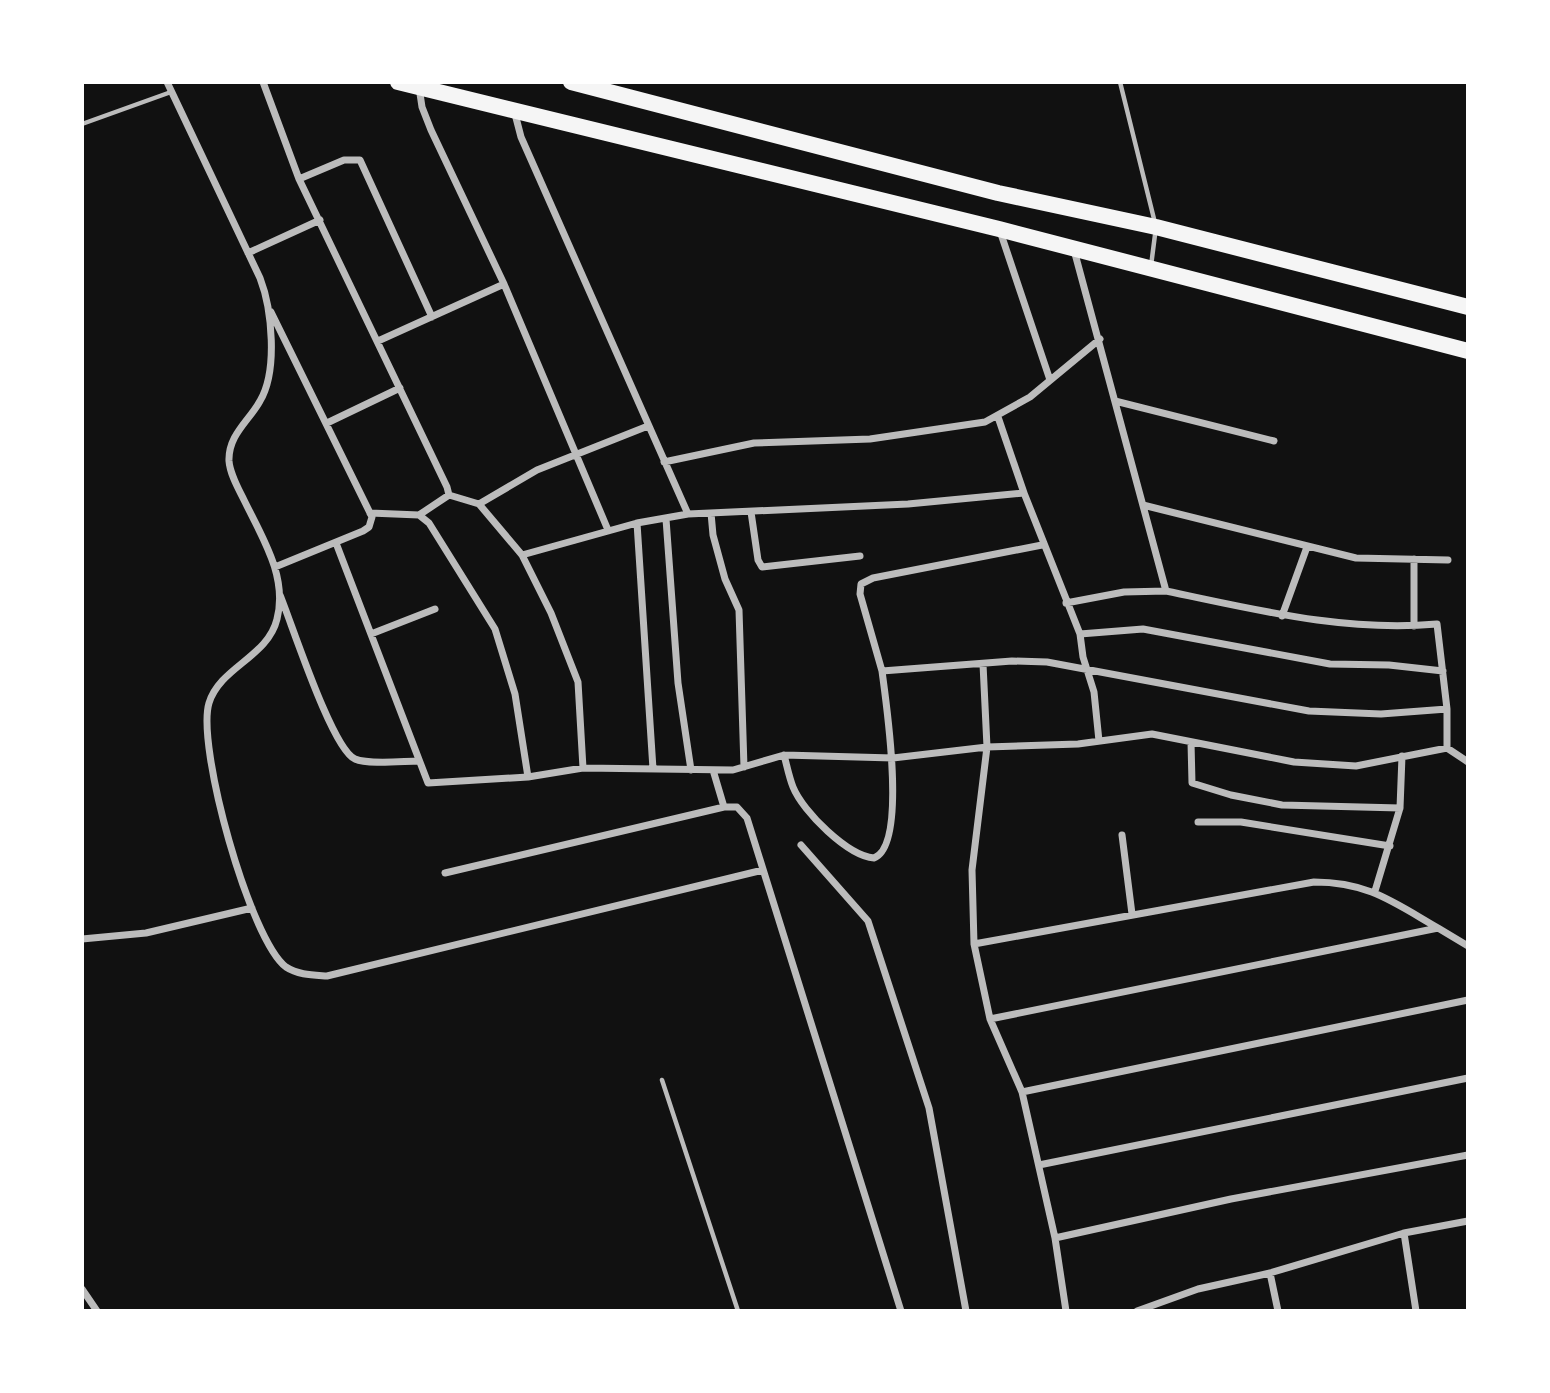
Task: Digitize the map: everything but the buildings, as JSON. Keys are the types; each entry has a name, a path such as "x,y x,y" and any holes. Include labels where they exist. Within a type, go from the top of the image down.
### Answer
{"highway":[{"path":"398,82 999,229 1468,351"},
{"path":"571,82 998,193 1156,228 1468,307"}],"street":[{"path":"167,82 248,253 271,311 370,513 369,527 275,568"},
{"path":"262,82 299,179 449,495 479,504 523,555 551,613 578,682 583,768"},
{"path":"419,87 422,107 504,284 608,530"},
{"path":"513,108 521,137 688,514"},
{"path":"299,179 344,159 360,160 432,317"},
{"path":"248,253 320,220"},
{"path":"999,229 1050,380"},
{"path":"1073,249 1100,339 1166,591"},
{"path":"378,341 504,284"},
{"path":"271,311 266,387 260,401 236,433 229,462 235,484 275,568 280,593 333,730 347,754 357,761 419,761"},
{"path":"664,462 754,443 870,439 998,417 1050,380 1100,339"},
{"path":"327,424 400,388"},
{"path":"1115,401 1274,441"},
{"path":"998,417 1042,545 1080,635 1083,657 1090,671 1099,741"},
{"path":"479,504 537,471 648,426"},
{"path":"523,555 608,530 688,514 908,504 1024,493"},
{"path":"370,513 419,515 449,495"},
{"path":"1143,505 1356,558 1448,560"},
{"path":"751,512 758,560 762,567 860,556"},
{"path":"711,513 713,535 725,579 739,610 744,767"},
{"path":"419,515 440,537 495,629 515,694 527,777"},
{"path":"666,519 678,683 691,770"},
{"path":"637,523 653,769"},
{"path":"336,543 428,783 527,777 583,768 713,770 744,767 784,755 893,758 987,747 1099,741 1152,734 1294,762 1356,766 1447,748 1468,762"},
{"path":"784,755 793,787 808,811 853,851 874,858 882,854 893,800 893,758 882,671 860,594 861,584 883,576 1042,545"},
{"path":"1282,616 1307,547"},
{"path":"1414,559 1414,626"},
{"path":"1066,603 1124,592 1166,591 1282,616 1386,628 1437,624 1447,709 1447,748"},
{"path":"280,593 277,619 269,640 216,688 208,704 205,730 210,766 252,908 270,949 287,967 305,975 327,976 763,870"},
{"path":"371,634 435,609"},
{"path":"1080,635 1143,629 1329,664 1389,665 1443,671"},
{"path":"882,671 1047,662 1309,711 1381,714 1447,709"},
{"path":"983,664 987,747 972,870 974,944 990,1019 1022,1093 1055,1238 1066,1311"},
{"path":"1191,743 1192,783 1231,795 1282,805 1400,808"},
{"path":"1375,891 1400,808 1402,756"},
{"path":"713,770 724,807"},
{"path":"445,873 724,807 737,807 743,811 901,1311"},
{"path":"1198,822 1241,822 1390,846"},
{"path":"1122,835 1132,914"},
{"path":"802,845 868,921 929,1108 967,1311"},
{"path":"974,944 1314,881 1375,891 1468,946"},
{"path":"82,939 146,933 252,908"},
{"path":"990,1019 1438,929"},
{"path":"1022,1093 1468,1000"},
{"path":"1038,1165 1468,1078"},
{"path":"1055,1238 1231,1199 1468,1155"},
{"path":"1137,1311 1198,1289 1270,1273 1404,1233 1468,1221"},
{"path":"1404,1233 1416,1311"},
{"path":"1270,1273 1278,1311"},
{"path":"82,1289 97,1311"}],"lane":[{"path":"1120,82 1156,228 1150,269"},
{"path":"82,124 171,92"},
{"path":"662,1080 738,1311"}]}
